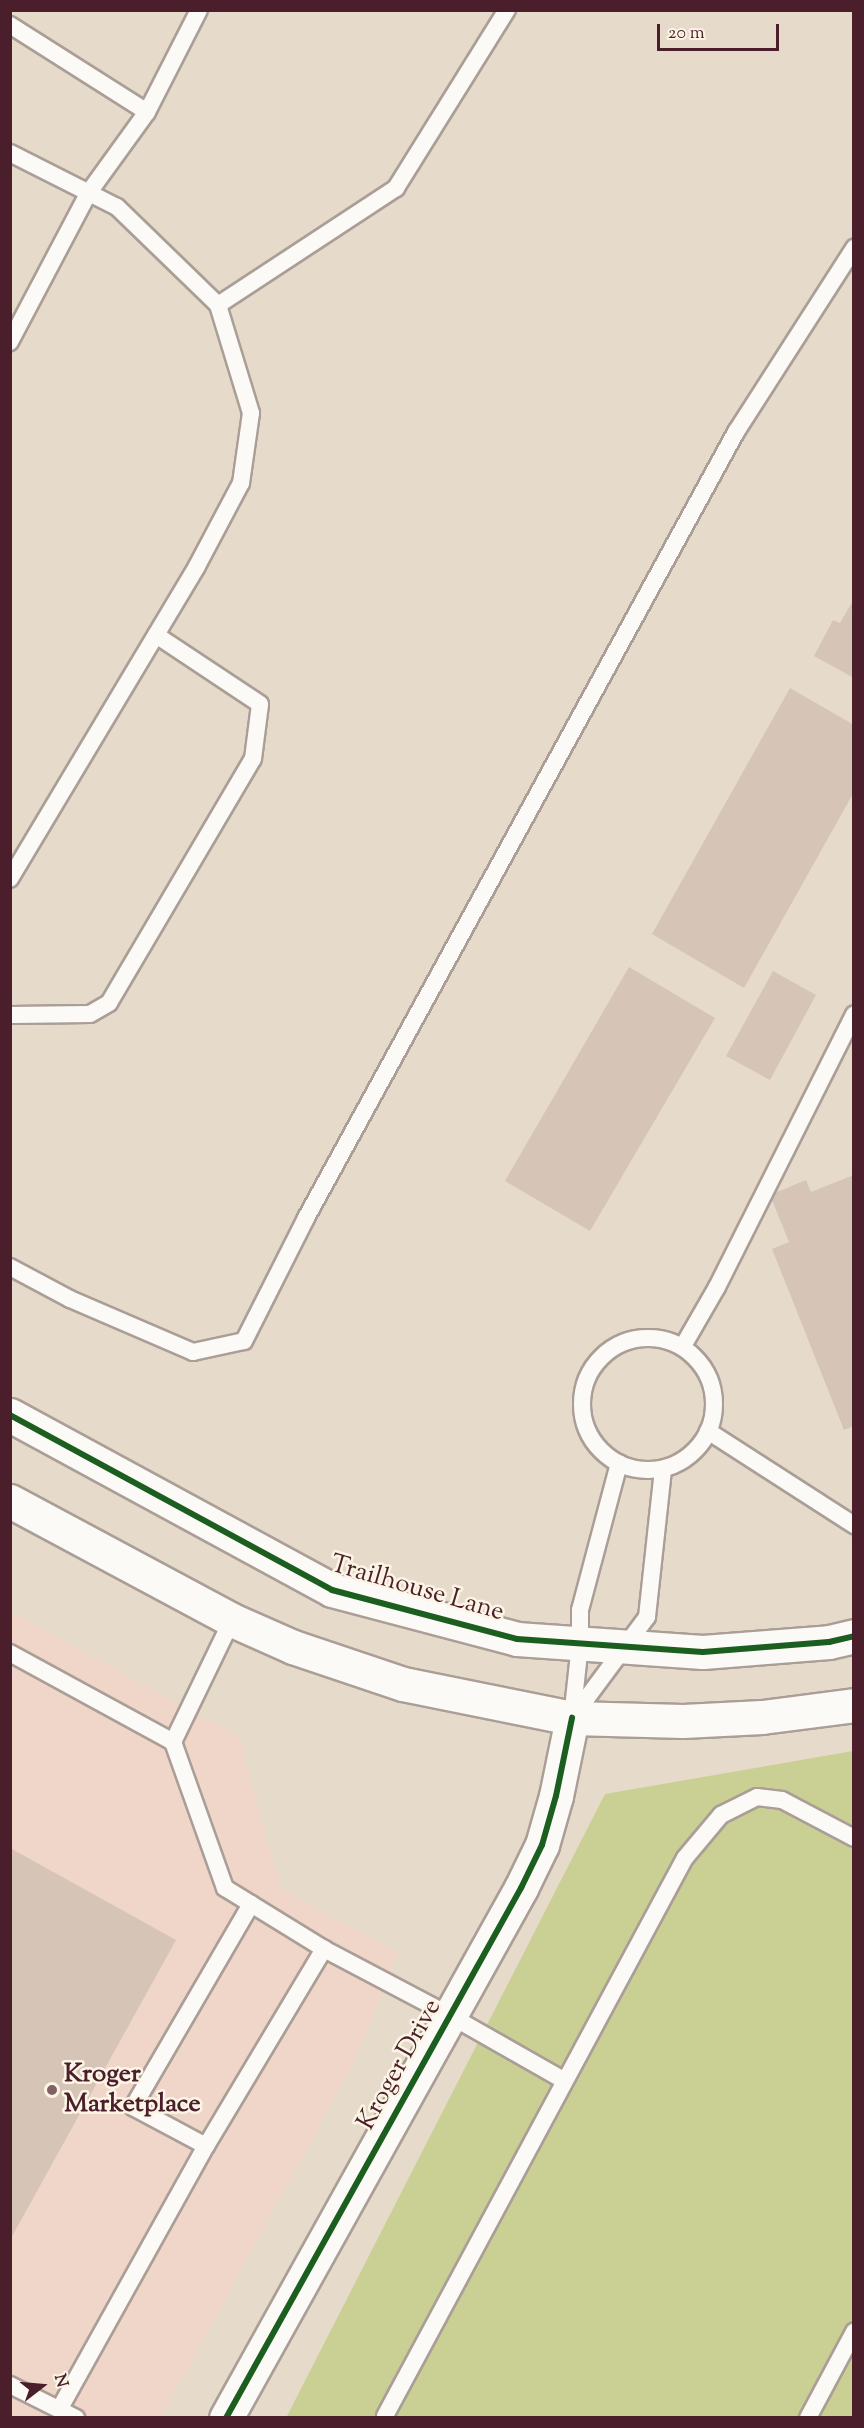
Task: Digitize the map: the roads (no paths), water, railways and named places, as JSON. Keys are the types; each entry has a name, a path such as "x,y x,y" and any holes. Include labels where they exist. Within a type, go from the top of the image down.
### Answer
{"street":[{"name":"Trailhouse Lane","path":"10,1415 332,1590 517,1639 703,1652 829,1642 854,1636"},
{"path":"10,1501 232,1620 293,1647 404,1684 572,1718 683,1721 762,1717 854,1705"},
{"name":"Kroger Drive","path":"226,2418 449,2015 498,1933 542,1845 556,1796 572,1718"}],"lane":[{"path":"10,342 88,192 147,112 199,10"},
{"path":"218,305 396,188 507,10"},
{"path":"10,25 147,112"},
{"path":"10,153 117,207 218,305 250,413 241,483 156,635 10,879"},
{"path":"10,1267 70,1299 194,1352 244,1341 311,1208 730,443 854,248"},
{"path":"10,1003 11,1016 90,1014 109,1003 253,759 260,704 156,635"},
{"path":"683,1346 717,1287 854,1015"},
{"path":"642,1337 663,1338 683,1346 699,1361 711,1380 715,1402 708,1431 700,1445 684,1460 663,1468 641,1470 619,1464 601,1450 589,1433 582,1413 583,1391 590,1371 603,1354 621,1343 642,1337"},
{"path":"708,1431 854,1525"},
{"path":"572,1718 580,1644 580,1610 619,1464"},
{"path":"572,1718 627,1647 647,1617 663,1468"},
{"path":"173,1742 232,1620"},
{"path":"10,1653 173,1742 225,1888 324,1949 449,2015 565,2081"},
{"path":"386,2417 685,1858 721,1815 757,1797 782,1800 854,1838"},
{"path":"206,2146 133,2107 251,1904"},
{"path":"60,2408 206,2146 324,1949"},
{"path":"808,2418 854,2332"},
{"path":"10,2385 76,2418"}],"place":[{"name":"Kroger Marketplace","path":"52,2090"}]}
